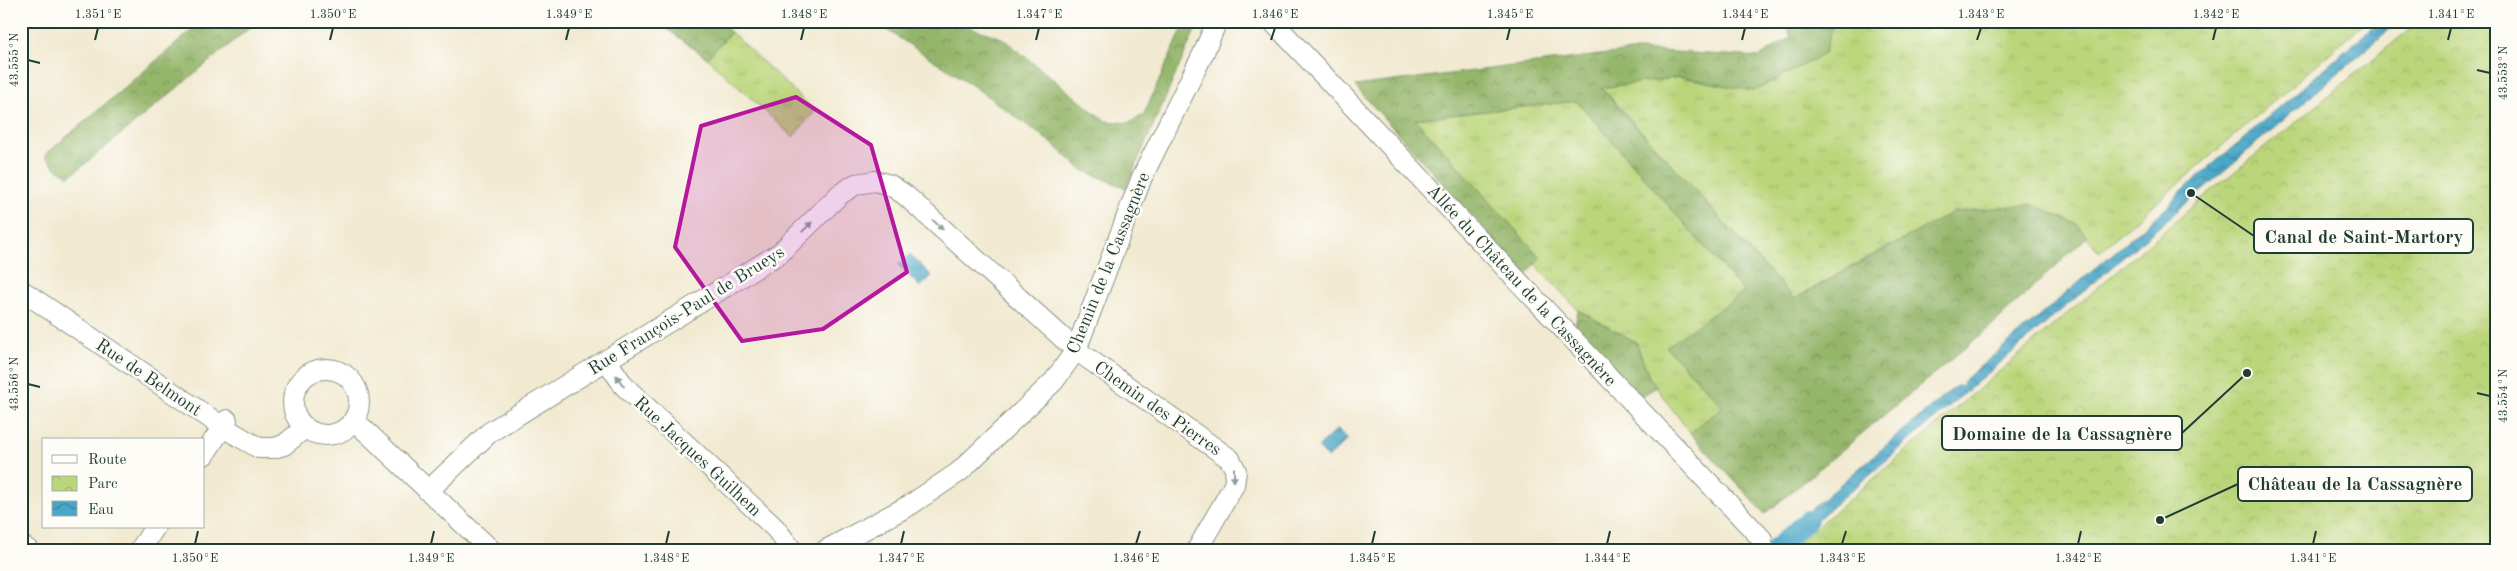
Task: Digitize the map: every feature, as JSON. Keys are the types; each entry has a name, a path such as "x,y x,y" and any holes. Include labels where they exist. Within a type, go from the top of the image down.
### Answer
{"street":[{"name":"Chemin de la Cassagnère","path":"826,550 910,505 959,472 1054,382 1076,350 1142,177 1204,52 1217,21"},
{"name":"Allée du Château de la Cassagnère","path":"1272,21 1766,545"},
{"name":"Rue François-Paul de Brueys","path":"428,490 490,432 563,386 607,362 780,253 839,195 856,184 875,181 890,185 905,195 1076,350"},
{"name":"Rue de Belmont","path":"21,290 225,423 259,448 274,448 284,445 305,428"},
{"name":"Chemin des Pierres","path":"1076,350 1219,450 1234,466 1236,476 1232,491 1197,550"},
{"name":"Rue Jacques Guilhem","path":"607,362 624,386 775,528 792,550"},
{"path":"333,369 341,371 353,381 357,388 360,402 354,420 348,427 332,434 314,433 305,428 296,415 293,399 300,380 315,370 333,369"},
{"path":"354,420 491,550"},
{"path":"205,453 225,423"},
{"path":"140,550 154,528"},
{"path":"21,545 28,550"}],"lane":[{"path":"2113,550 2118,550"}],"highlighted area":[{"path":"796,97 871,145 907,272 823,329 742,341 675,247 701,126"}],"green space":[{"path":"203,21 258,21 69,177 44,156"},
{"path":"656,21 716,21 731,32 707,58"},
{"path":"873,21 952,21 1002,38 1105,121 1129,123 1144,114 1186,21 1199,21 1126,188 1082,170 1053,144 972,85"},
{"path":"1783,21 1834,21 1824,54 1754,91 1681,77 1601,88 1794,299 1953,212 2032,204 2078,225 2087,237 1990,327 1765,514 1690,433 1723,407 1666,347 1744,292 1577,101 1415,119 1540,257 1526,276 1355,86 1639,50 1759,57 1791,37"},
{"path":"1834,21 2367,21 2099,252 2078,225 1888,246 1794,299 1601,87 1681,77 1754,91 1824,54"},
{"path":"2420,21 2496,21 2496,550 1790,550 2205,196"},
{"path":"731,32 815,111 793,137 707,58"},
{"path":"1577,101 1745,293 1723,407 1690,433 1650,379 1636,342 1578,310 1535,264 1540,257 1415,119"},
{"path":"1578,310 1636,342 1650,379 1657,387 1639,397 1573,335"}],"water":[{"path":"2380,21 2399,21 1791,542 1783,533 1957,385 1959,387 1963,384 1962,382 2171,204 2178,194"},
{"path":"910,254 932,276 920,287 898,265"},
{"path":"1337,429 1348,439 1328,458 1318,447"}],"waterway":[{"path":"1774,550 1808,520"}],"place":[{"name":"Canal de Saint-Martory","path":"2191,193"},
{"name":"Domaine de la Cassagnère","path":"2247,373"},
{"name":"Château de la Cassagnère","path":"2160,520"}]}
